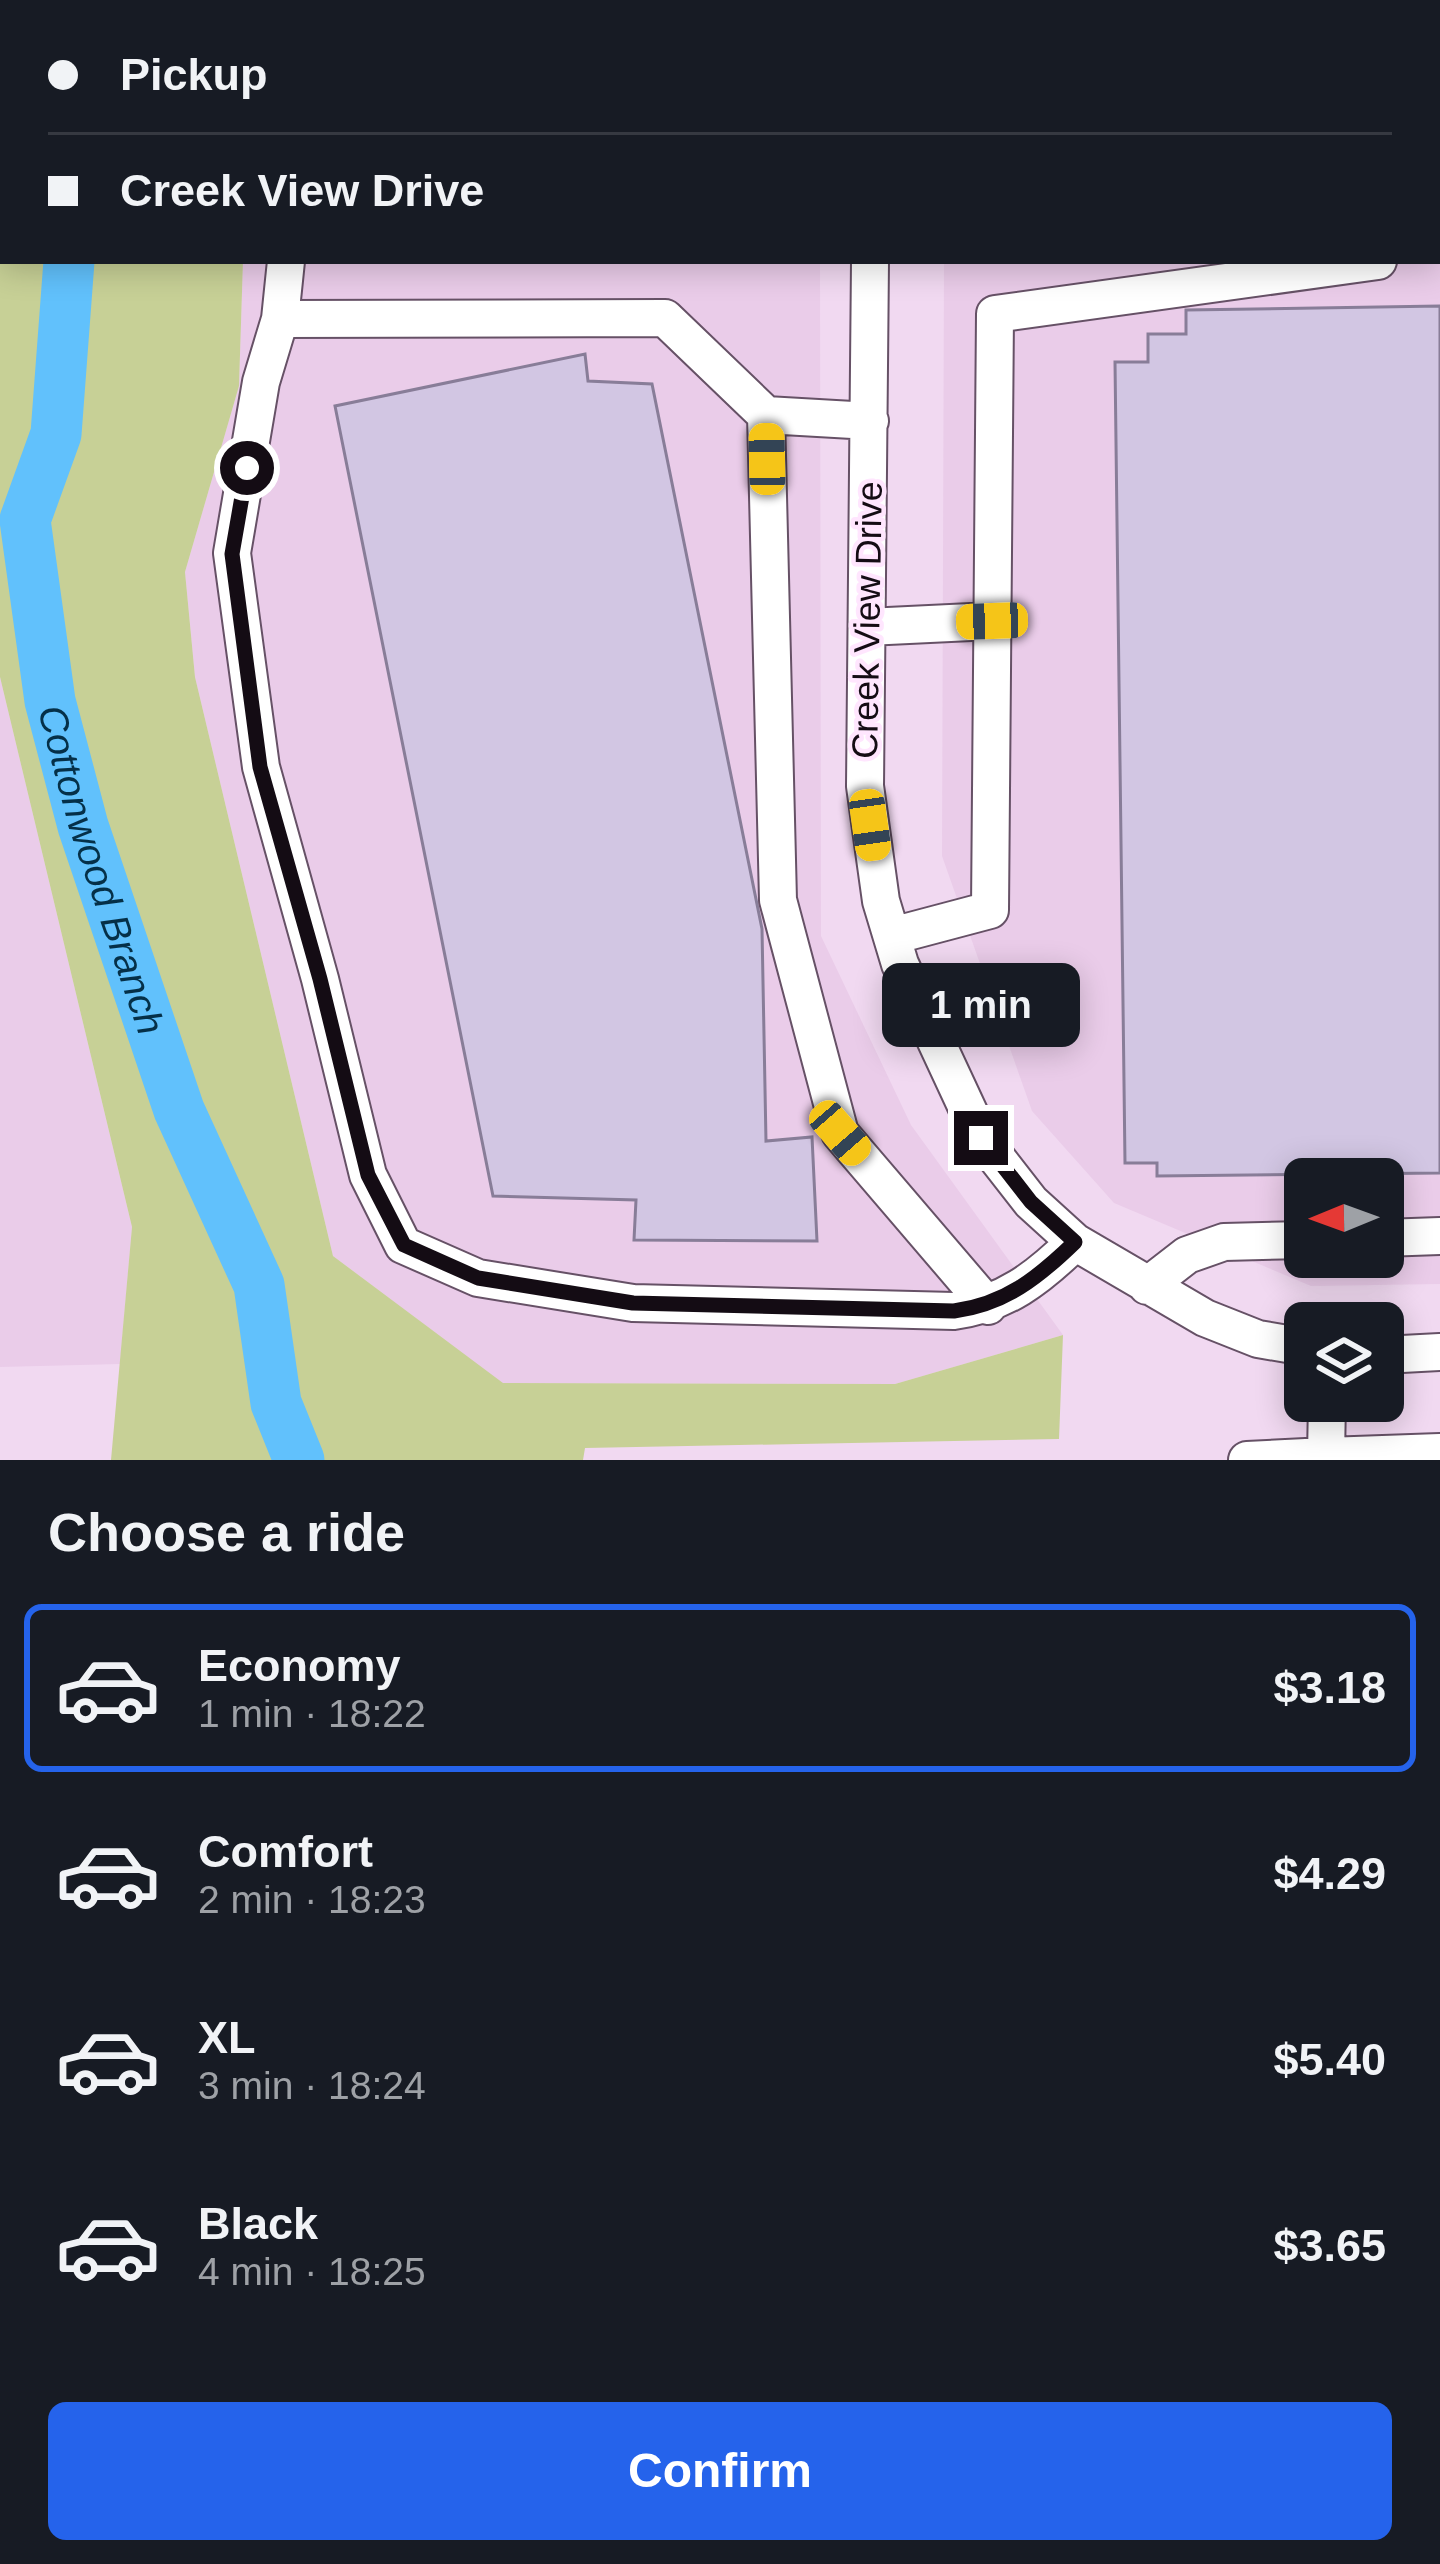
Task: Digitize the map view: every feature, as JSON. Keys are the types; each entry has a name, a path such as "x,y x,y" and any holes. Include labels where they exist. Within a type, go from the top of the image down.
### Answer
{"street":[{"path":"286,264 280,319 261,382 232,554 260,767 320,979 368,1175 404,1245 478,1278 633,1303 954,1311 988,1306 1038,1278 1075,1242"},
{"name":"Creek View Drive","path":"870,264 865,786 881,902 900,964 981,1138 1031,1202 1075,1242 1204,1318 1258,1339 1284,1343"},
{"path":"892,936 990,910 995,314 1356,264"},
{"path":"280,319 665,318 766,415 871,421"},
{"path":"766,415 778,900 840,1133 988,1306"},
{"path":"867,627 992,621"},
{"path":"1404,1237 1440,1236"},
{"path":"1148,1286 1187,1255 1224,1242 1284,1241"},
{"path":"1404,1353 1440,1352"},
{"path":"1305,1458 1319,1422"},
{"path":"1247,1460 1440,1452"}],"shaded area":[{"path":"243,264 820,264 821,936 911,1125 1063,1335 895,1384 502,1383 333,1256 195,677 185,572 239,386"},
{"path":"944,264 1440,264 1440,1284 1311,1286 1292,1278 1404,1278 1404,1158 1284,1158 1284,1275 1114,1203 1032,1111 942,856"},
{"path":"0,677 132,1227 120,1364 0,1367"}],"green space":[{"path":"0,264 243,264 239,386 185,572 195,677 333,1256 503,1383 895,1384 1063,1335 1059,1439 585,1448 583,1460 111,1460 132,1227 0,677"}],"building":[{"path":"1440,306 1440,1173 1404,1173 1404,1158 1284,1158 1284,1175 1157,1176 1157,1163 1125,1163 1115,362 1148,362 1148,334 1186,334 1186,310"},
{"path":"585,354 588,381 652,384 762,929 766,1141 812,1137 817,1241 634,1240 636,1200 493,1196 335,406"}],"waterway":[{"name":"Cottonwood Branch","path":"69,264 56,434 25,520 50,701 83,826 179,1110 259,1285 276,1403 299,1460"}],"route":[{"path":"247,468 232,554 260,767 320,979 368,1175 404,1245 478,1278 633,1303 954,1311 988,1306 1038,1278 1075,1242 1031,1202 981,1138"}]}
